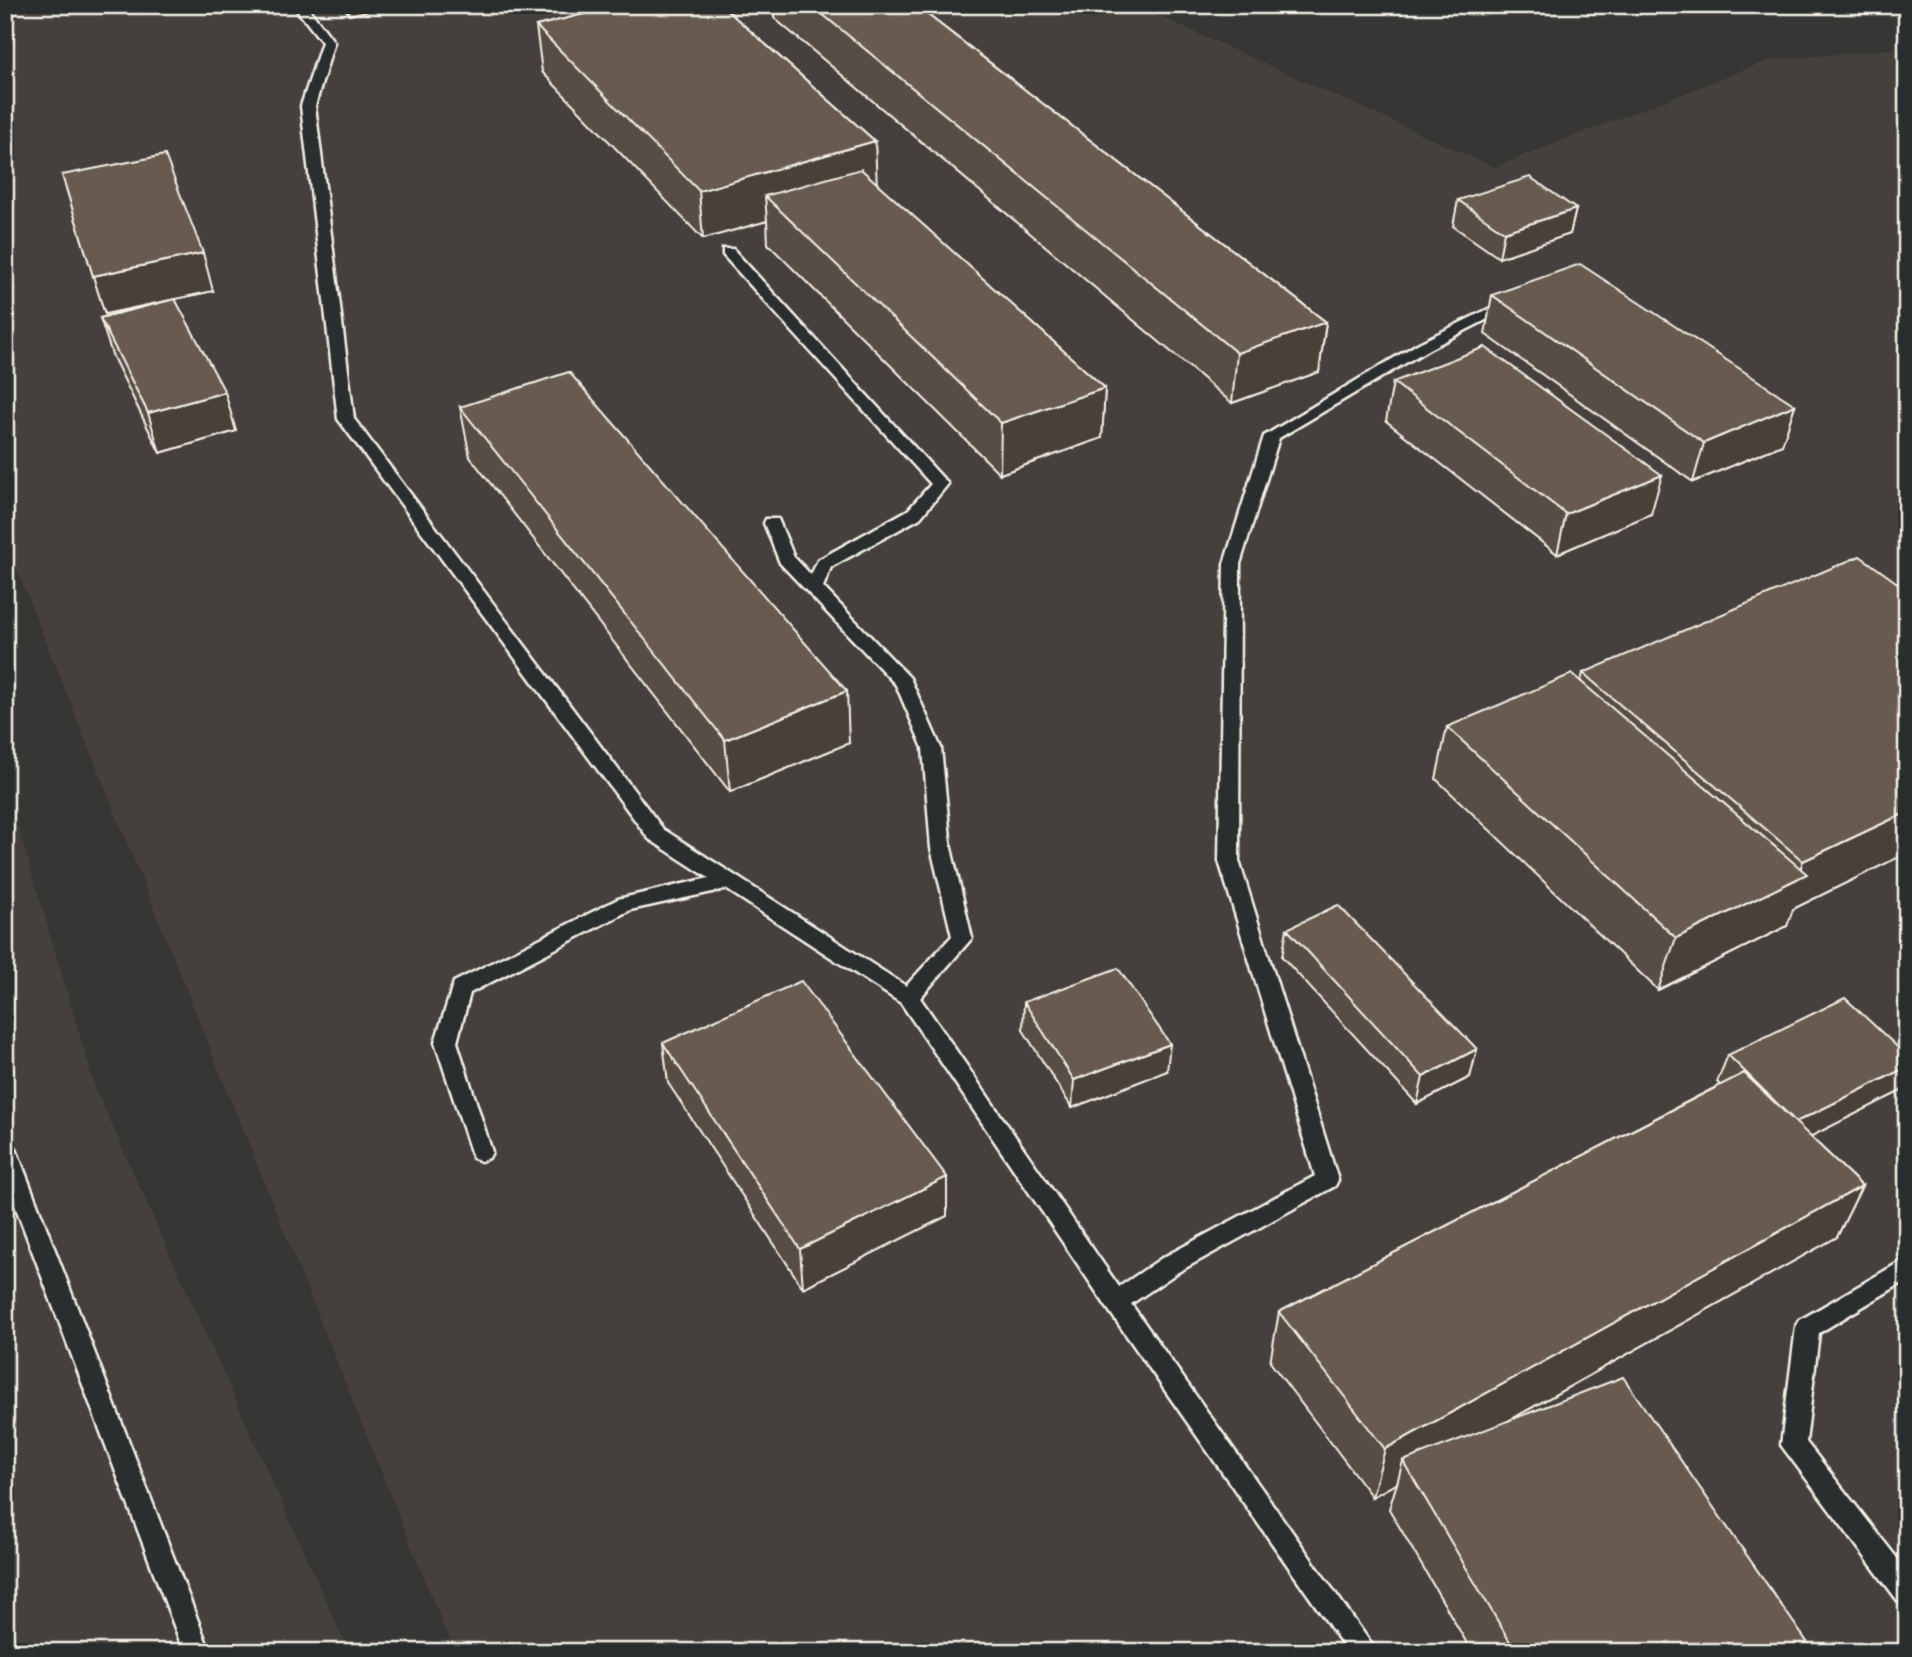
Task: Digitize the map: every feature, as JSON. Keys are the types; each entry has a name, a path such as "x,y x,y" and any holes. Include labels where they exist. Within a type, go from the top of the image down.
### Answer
{"lane":[{"path":"299,5 328,42 308,106 346,419 656,834 908,997 1116,1302 1364,1652"},
{"path":"728,252 940,484 914,514 824,564 814,588"},
{"path":"1116,1302 1170,1265 1327,1180 1229,861 1231,564 1272,436 1424,346 1532,293"},
{"path":"772,523 786,559 904,682 932,748 941,848 962,938 908,997"},
{"path":"481,1152 446,1042 461,988 625,904 728,881"},
{"path":"5,1149 197,1652"},
{"path":"1907,1268 1808,1327 1793,1445 1907,1592"}],"shaded area":[{"path":"5,5 1134,5 1494,167 1769,60 1907,48 1907,1652 454,1652 17,570 5,522"},
{"path":"5,783 96,1090 349,1652 5,1652"}],"building":[{"path":"620,5 721,5 875,141 699,191 536,26"},
{"path":"811,5 915,5 1326,322 1237,353"},
{"path":"165,155 203,253 93,276 62,175"},
{"path":"861,169 1105,388 1001,423 765,196"},
{"path":"1530,177 1576,209 1504,232 1458,200"},
{"path":"1580,264 1795,405 1704,443 1492,295"},
{"path":"175,299 225,392 148,413 100,318"},
{"path":"1485,347 1662,475 1566,514 1393,382"},
{"path":"569,372 847,691 725,740 460,407"},
{"path":"1860,556 1907,590 1907,812 1803,861 1583,673"},
{"path":"1572,674 1807,874 1676,938 1447,727"},
{"path":"1338,905 1477,1049 1423,1077 1287,929"},
{"path":"1118,968 1170,1044 1074,1080 1024,1002"},
{"path":"801,981 947,1177 800,1249 663,1043"},
{"path":"1845,998 1907,1056 1907,1067 1796,1122 1728,1055"},
{"path":"1744,1073 1862,1186 1385,1449 1279,1312"},
{"path":"1623,1377 1814,1652 1516,1652 1403,1461"}]}
